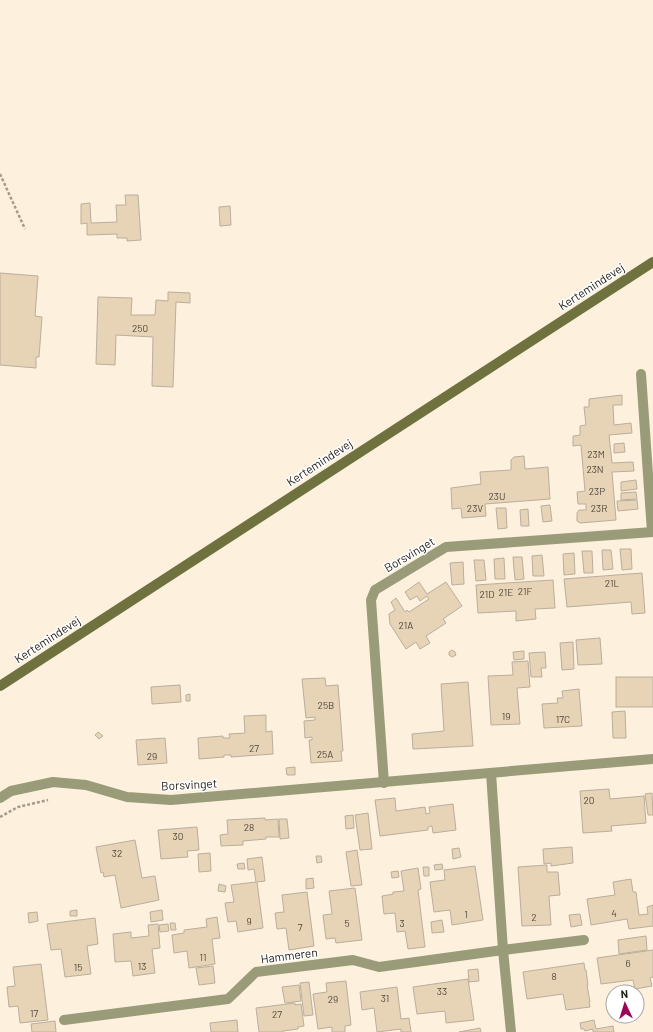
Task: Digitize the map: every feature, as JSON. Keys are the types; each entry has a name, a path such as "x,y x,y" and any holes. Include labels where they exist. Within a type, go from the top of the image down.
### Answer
{"main road":[{"name":"Kertemindevej","path":"0,686 653,262"}],"street":[{"name":"Borsvinget","path":"384,783 370,600 375,590 446,547 653,532 641,374"},
{"name":"Borsvinget","path":"0,798 11,791 53,782 86,785 127,797 171,800 653,759"},
{"path":"491,773 503,950 511,1032"},
{"name":"Hammeren","path":"64,1020 228,999 256,972 353,960 379,967 584,940"}],"path":[{"path":"0,174 25,230"}],"building":[{"path":"125,195 138,195 141,240 127,241 127,238 117,238 117,234 87,235 87,223 81,224 81,204 90,203 91,223 117,222 116,205 126,205"},
{"path":"230,206 231,225 220,226 219,207"},
{"path":"0,273 38,276 35,316 42,317 39,357 36,357 36,368 0,365"},
{"path":"168,292 190,293 190,303 176,302 173,387 152,386 153,337 116,335 115,365 96,364 98,297 132,298 131,315 155,315 156,300 168,301"},
{"path":"622,395 622,405 613,405 614,425 631,423 632,433 609,435 612,463 633,462 634,471 612,472 616,520 580,523 577,521 577,513 579,510 586,510 586,504 578,504 577,492 585,491 581,445 573,446 573,436 580,435 580,426 586,425 584,407 589,407 589,399"},
{"path":"624,443 625,452 614,453 614,444"},
{"path":"524,456 525,469 548,467 550,499 485,504 486,516 462,518 461,508 452,509 451,488 481,484 480,472 511,470 511,460 514,457"},
{"path":"636,480 637,489 621,491 621,482"},
{"path":"636,492 637,499 621,500 621,493"},
{"path":"637,500 638,509 618,511 617,501"},
{"path":"550,505 552,521 543,522 541,506"},
{"path":"496,508 506,508 507,528 498,529"},
{"path":"528,509 529,526 521,526 520,510"},
{"path":"620,549 631,549 632,569 622,570"},
{"path":"602,550 611,550 613,569 603,570"},
{"path":"582,551 592,551 593,573 584,573"},
{"path":"574,553 575,574 564,575 563,554"},
{"path":"542,555 544,576 533,576 532,556"},
{"path":"513,557 522,557 524,579 515,580"},
{"path":"504,558 505,579 495,579 494,559"},
{"path":"474,560 484,560 486,580 476,581"},
{"path":"463,562 464,584 452,585 450,563"},
{"path":"642,573 645,613 632,614 631,602 567,607 564,579"},
{"path":"553,580 555,608 535,609 536,619 516,621 516,611 478,613 476,585"},
{"path":"419,582 427,594 446,582 462,606 443,619 446,623 426,636 430,643 420,649 416,642 406,649 390,624 389,614 395,610 391,602 396,598 405,612 407,610 409,612 429,599 427,596 420,601 417,596 410,600 405,592"},
{"path":"600,638 602,664 578,665 576,640"},
{"path":"573,642 574,669 562,670 560,643"},
{"path":"452,650 456,655 452,657 449,655 449,652"},
{"path":"524,651 524,659 514,660 513,652"},
{"path":"545,652 546,668 541,668 542,677 531,677 529,653"},
{"path":"528,661 530,687 517,688 520,724 491,725 488,676 513,675 512,662"},
{"path":"616,677 653,677 653,707 616,707"},
{"path":"325,678 326,686 338,685 343,751 341,751 342,761 311,763 309,740 312,740 312,737 305,738 304,721 315,720 315,717 306,718 302,679"},
{"path":"468,682 473,746 413,749 412,734 444,731 441,684"},
{"path":"180,685 181,702 152,704 151,687"},
{"path":"579,689 582,726 544,728 542,704 558,703 557,698 563,698 562,691"},
{"path":"190,694 190,701 186,701 186,695"},
{"path":"625,711 626,738 613,738 612,712"},
{"path":"266,715 266,732 272,731 273,754 231,757 231,755 224,755 224,757 199,759 198,738 223,736 223,738 230,738 229,734 245,733 244,716"},
{"path":"98,732 103,736 99,739 95,735"},
{"path":"165,738 167,763 138,765 136,740"},
{"path":"295,767 295,775 287,775 286,768"},
{"path":"609,789 610,799 644,796 646,823 611,826 612,831 583,833 580,791"},
{"path":"652,793 653,815 648,815 645,794"},
{"path":"395,798 396,811 425,807 426,814 430,813 429,807 453,804 456,830 433,833 432,826 428,827 428,830 380,836 375,800"},
{"path":"368,813 372,849 360,850 355,815"},
{"path":"353,815 354,828 346,829 345,816"},
{"path":"265,818 265,820 278,819 279,837 266,837 266,839 243,841 243,845 221,846 220,835 228,834 227,820"},
{"path":"279,819 287,819 289,838 280,839"},
{"path":"197,827 199,850 187,851 188,857 161,859 158,830"},
{"path":"135,840 142,878 155,876 159,900 121,908 115,875 104,877 103,872 101,873 96,847"},
{"path":"572,847 573,863 551,866 551,863 544,864 543,849"},
{"path":"459,848 461,857 453,859 452,849"},
{"path":"357,850 362,885 351,886 346,852"},
{"path":"210,853 211,871 199,872 198,854"},
{"path":"316,856 321,856 322,862 317,863"},
{"path":"262,857 265,881 257,882 263,928 238,932 236,921 228,922 225,903 234,902 231,885 256,882 254,869 248,870 247,859"},
{"path":"244,863 245,869 238,869 237,864"},
{"path":"442,864 443,869 435,870 434,865"},
{"path":"547,865 547,872 558,872 560,895 549,896 551,925 522,926 518,867"},
{"path":"475,866 483,920 452,925 450,910 434,912 430,882 445,880 444,870"},
{"path":"423,867 429,867 429,876 424,876"},
{"path":"418,868 421,889 418,890 425,947 408,949 405,931 397,932 395,913 384,914 382,896 393,894 393,892 404,891 401,871"},
{"path":"398,871 399,877 392,878 391,872"},
{"path":"313,878 314,888 306,889 306,879"},
{"path":"631,879 633,892 636,892 639,915 648,914 647,907 653,905 653,926 629,929 627,919 591,925 587,899 615,895 613,882"},
{"path":"219,884 226,886 225,892 218,891"},
{"path":"355,888 362,940 336,943 335,938 326,939 323,915 332,914 329,891"},
{"path":"307,892 314,946 289,950 286,928 277,929 275,913 284,912 282,895"},
{"path":"77,910 77,916 70,916 70,911"},
{"path":"162,910 163,920 151,922 150,912"},
{"path":"37,912 38,921 29,923 28,913"},
{"path":"580,914 582,925 571,927 569,915"},
{"path":"217,917 220,938 212,939 215,964 189,968 187,951 174,953 172,935 184,933 184,930 207,927 206,919"},
{"path":"95,918 98,944 87,946 91,974 65,977 61,949 51,950 47,924"},
{"path":"442,920 444,932 432,933 431,922"},
{"path":"170,923 175,923 176,930 171,930"},
{"path":"158,924 160,948 152,949 155,973 133,976 131,961 115,962 113,934 131,932 131,938 149,936 148,925"},
{"path":"168,924 169,931 160,932 159,925"},
{"path":"646,936 647,950 619,954 618,940"},
{"path":"653,950 653,977 650,978 652,986 645,987 645,984 634,984 633,980 601,984 597,958"},
{"path":"584,963 590,1007 566,1010 563,994 527,999 523,972"},
{"path":"41,964 48,1020 20,1023 18,1006 9,1007 7,987 15,986 13,967"},
{"path":"213,966 215,983 199,985 196,968"},
{"path":"478,969 479,981 469,982 468,970"},
{"path":"468,979 474,1020 446,1023 445,1011 417,1014 413,987"},
{"path":"346,981 351,1025 345,1026 345,1032 332,1032 332,1027 318,1029 313,994 327,992 326,983"},
{"path":"309,982 313,1015 304,1016 300,983"},
{"path":"299,985 301,1001 285,1003 282,987"},
{"path":"397,987 401,1019 409,1018 411,1032 401,1032 401,1029 377,1032 374,1008 362,1010 360,992"},
{"path":"295,1003 295,1005 301,1004 304,1026 298,1027 298,1029 283,1032 259,1032 256,1008"},
{"path":"237,1020 238,1032 211,1032 210,1023"},
{"path":"594,1020 596,1029 613,1026 614,1032 593,1032 593,1029 585,1031 584,1029 581,1029 580,1023"},
{"path":"55,1021 56,1032 32,1032 31,1024"},
{"path":"480,1028 481,1032 459,1032"}]}
